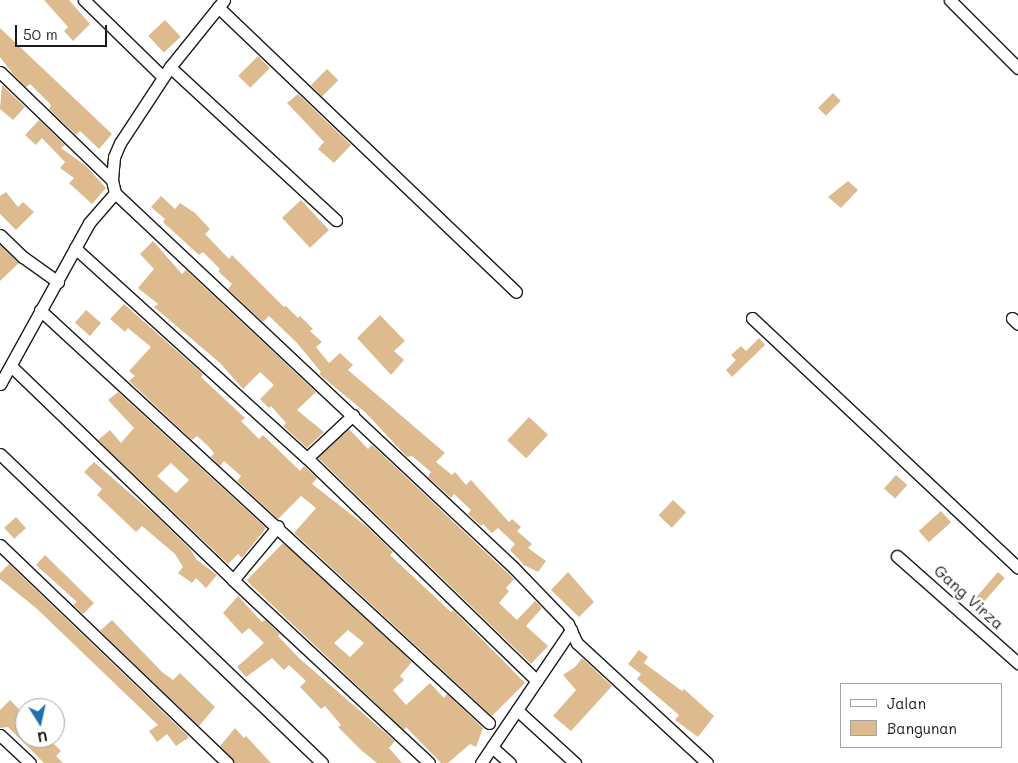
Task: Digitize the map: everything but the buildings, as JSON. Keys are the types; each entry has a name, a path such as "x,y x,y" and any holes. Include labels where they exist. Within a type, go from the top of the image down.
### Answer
{"street":[{"path":"84,0 336,220"},
{"path":"950,0 1018,68"},
{"path":"516,292 221,3 166,72 120,143 114,157 112,180 115,194 353,415 514,568 571,630 577,644 707,763"},
{"path":"0,72 112,180"},
{"path":"0,384 12,367 40,310 99,209 115,194"},
{"path":"0,234 23,258 58,282"},
{"path":"76,248 307,458 537,681"},
{"path":"40,310 278,526 489,723"},
{"path":"752,318 1018,568"},
{"path":"12,367 233,580 429,763"},
{"path":"307,458 353,415"},
{"path":"0,454 322,763"},
{"path":"233,580 278,526"},
{"path":"0,545 227,763"},
{"name":"Gang Virza","path":"898,556 1018,663"},
{"path":"481,763 571,630"},
{"path":"517,710 576,763"},
{"path":"0,735 30,763"},
{"path":"492,747 510,763"}]}
